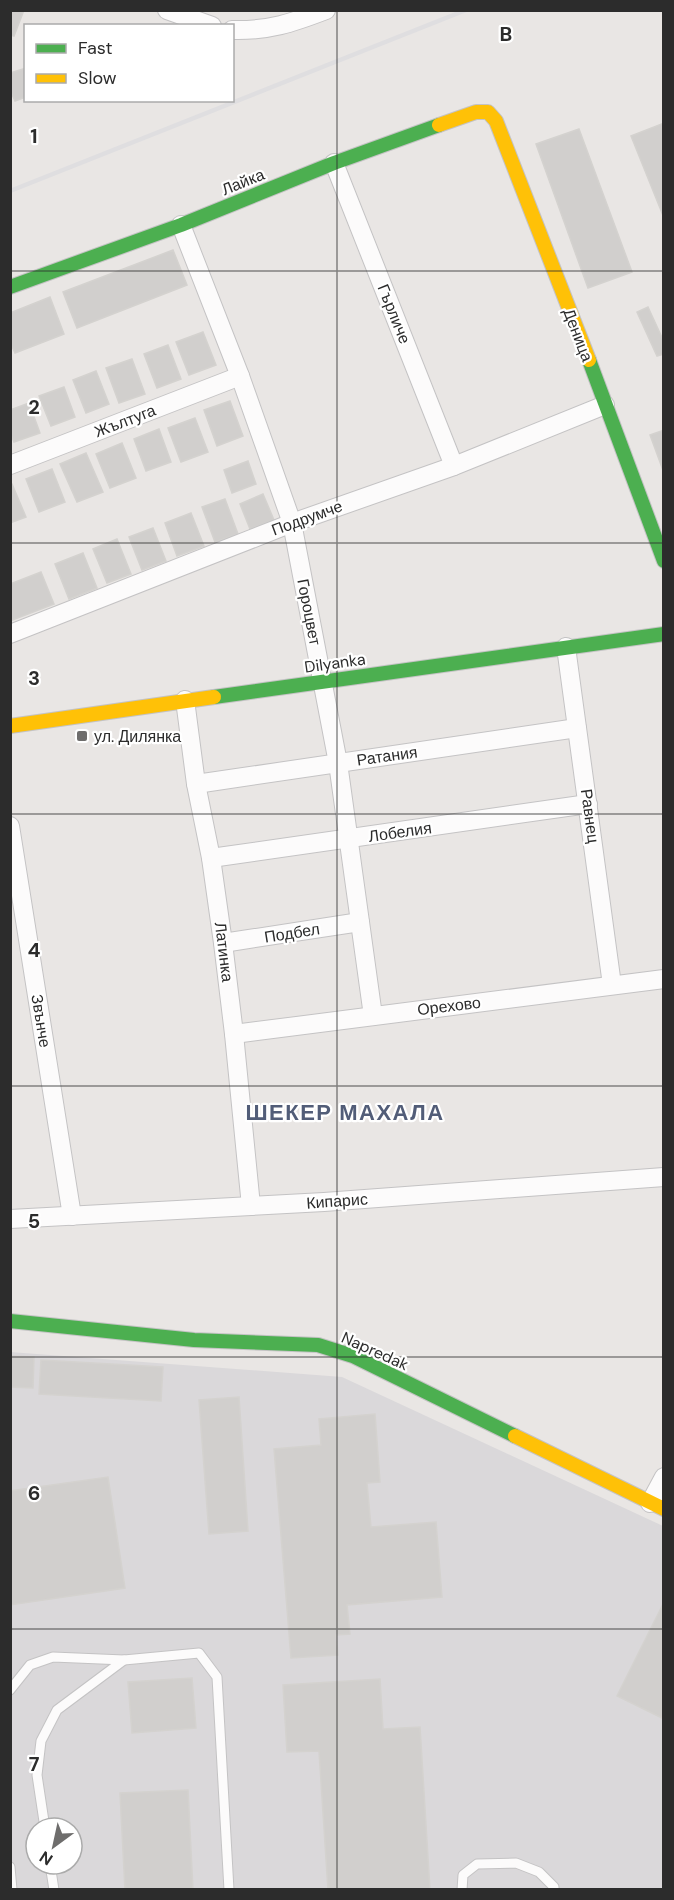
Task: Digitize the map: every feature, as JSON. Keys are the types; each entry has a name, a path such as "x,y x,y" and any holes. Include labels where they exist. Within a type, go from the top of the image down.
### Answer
{"street":[{"path":"167,10 206,24"},
{"path":"234,30 257,30 288,24 326,10"},
{"name":"Лайка","path":"10,287 181,225 334,163 476,112 488,112"},
{"name":"Деница","path":"488,112 496,121 631,469 663,561"},
{"name":"Гърличе","path":"334,163 454,466"},
{"name":"Гороцвет","path":"181,225 240,376 292,523 338,764 373,1016"},
{"name":"Жълтуга","path":"10,465 240,376"},
{"name":"Подрумче","path":"10,634 292,523 454,466 605,405"},
{"name":"Dilyanka","path":"10,726 663,634"},
{"name":"Равнец","path":"566,647 612,985"},
{"name":"Латинка","path":"185,700 196,784 211,858 223,943 251,1206"},
{"name":"Ратания","path":"196,784 577,728"},
{"name":"Лобелия","path":"211,858 588,804"},
{"name":"Звънче","path":"10,826 72,1216"},
{"name":"Подбел","path":"223,943 360,922"},
{"name":"Орехово","path":"234,1034 663,979"},
{"name":"Кипарис","path":"10,1219 251,1206 663,1177"},
{"name":"Napredak","path":"10,1321 194,1340 318,1345 353,1356 657,1506"},
{"path":"657,1506 663,1477"}],"lane":[{"path":"10,1690 30,1665 53,1657 124,1660 199,1653 218,1677 229,1890"},
{"path":"43,1816 37,1775 41,1741 57,1710 124,1660"},
{"path":"462,1890 463,1875 477,1864 516,1863 539,1872 554,1887 554,1890"},
{"path":"10,1867 12,1890"}],"shaded area":[{"path":"10,1352 342,1377 663,1526 663,1889 11,1889"}],"building":[{"path":"10,10 24,10 14,36 10,35"},
{"path":"24,69 24,98 15,101 10,90 10,73"},
{"path":"664,123 664,218 631,136"},
{"path":"579,129 632,272 588,288 536,144"},
{"path":"173,250 187,285 77,328 63,292"},
{"path":"50,297 64,334 15,353 10,342 10,313"},
{"path":"648,307 664,342 664,354 657,356 637,312"},
{"path":"203,332 216,365 189,375 176,342"},
{"path":"168,345 181,379 157,388 144,354"},
{"path":"132,359 145,394 119,403 106,368"},
{"path":"96,371 109,404 86,413 73,380"},
{"path":"64,387 75,417 51,426 39,396"},
{"path":"230,401 243,436 217,446 204,410"},
{"path":"29,403 40,433 14,442 10,432 10,410"},
{"path":"195,418 208,452 181,462 168,428"},
{"path":"159,429 171,462 146,471 134,439"},
{"path":"664,430 664,473 650,435"},
{"path":"122,443 136,478 110,488 96,454"},
{"path":"86,453 103,492 77,502 60,464"},
{"path":"248,461 256,484 232,493 224,470"},
{"path":"52,469 65,502 39,512 26,479"},
{"path":"10,484 26,517 10,523"},
{"path":"263,494 274,520 250,529 240,504"},
{"path":"225,499 238,534 215,542 202,507"},
{"path":"191,513 204,546 177,556 165,523"},
{"path":"153,528 166,561 142,570 129,537"},
{"path":"117,539 131,574 107,583 93,549"},
{"path":"83,553 97,588 69,599 55,564"},
{"path":"41,572 54,604 10,621 10,584"},
{"path":"10,1356 34,1357 33,1388 10,1387"},
{"path":"41,1360 163,1367 161,1401 39,1394"},
{"path":"239,1397 248,1531 209,1534 199,1400"},
{"path":"375,1414 380,1482 367,1483 371,1527 436,1522 442,1597 347,1605 350,1634 336,1635 338,1655 291,1658 274,1449 321,1445 319,1419"},
{"path":"108,1477 125,1588 10,1605 10,1491"},
{"path":"664,1602 664,1719 617,1696"},
{"path":"192,1678 196,1728 132,1733 128,1682"},
{"path":"380,1679 383,1729 420,1727 430,1890 328,1890 319,1751 287,1752 283,1685"},
{"path":"188,1790 193,1890 125,1890 120,1793"}],"railway":[{"path":"10,191 466,10"}],"traffic: fast":[{"path":"10,287 181,225 334,163 439,125"},
{"path":"589,360 664,561"},
{"path":"214,697 664,634"},
{"path":"10,1321 194,1340 318,1345 353,1356 515,1436"}],"traffic: slow":[{"path":"439,125 476,112 488,112 496,121 589,360"},
{"path":"10,726 214,697"},
{"path":"515,1436 664,1509"}],"place":[{"name":"ул. Дилянка","path":"82,736"}],"district":[{"name":"ШЕКЕР МАХАЛА","path":"345,1112"}]}
